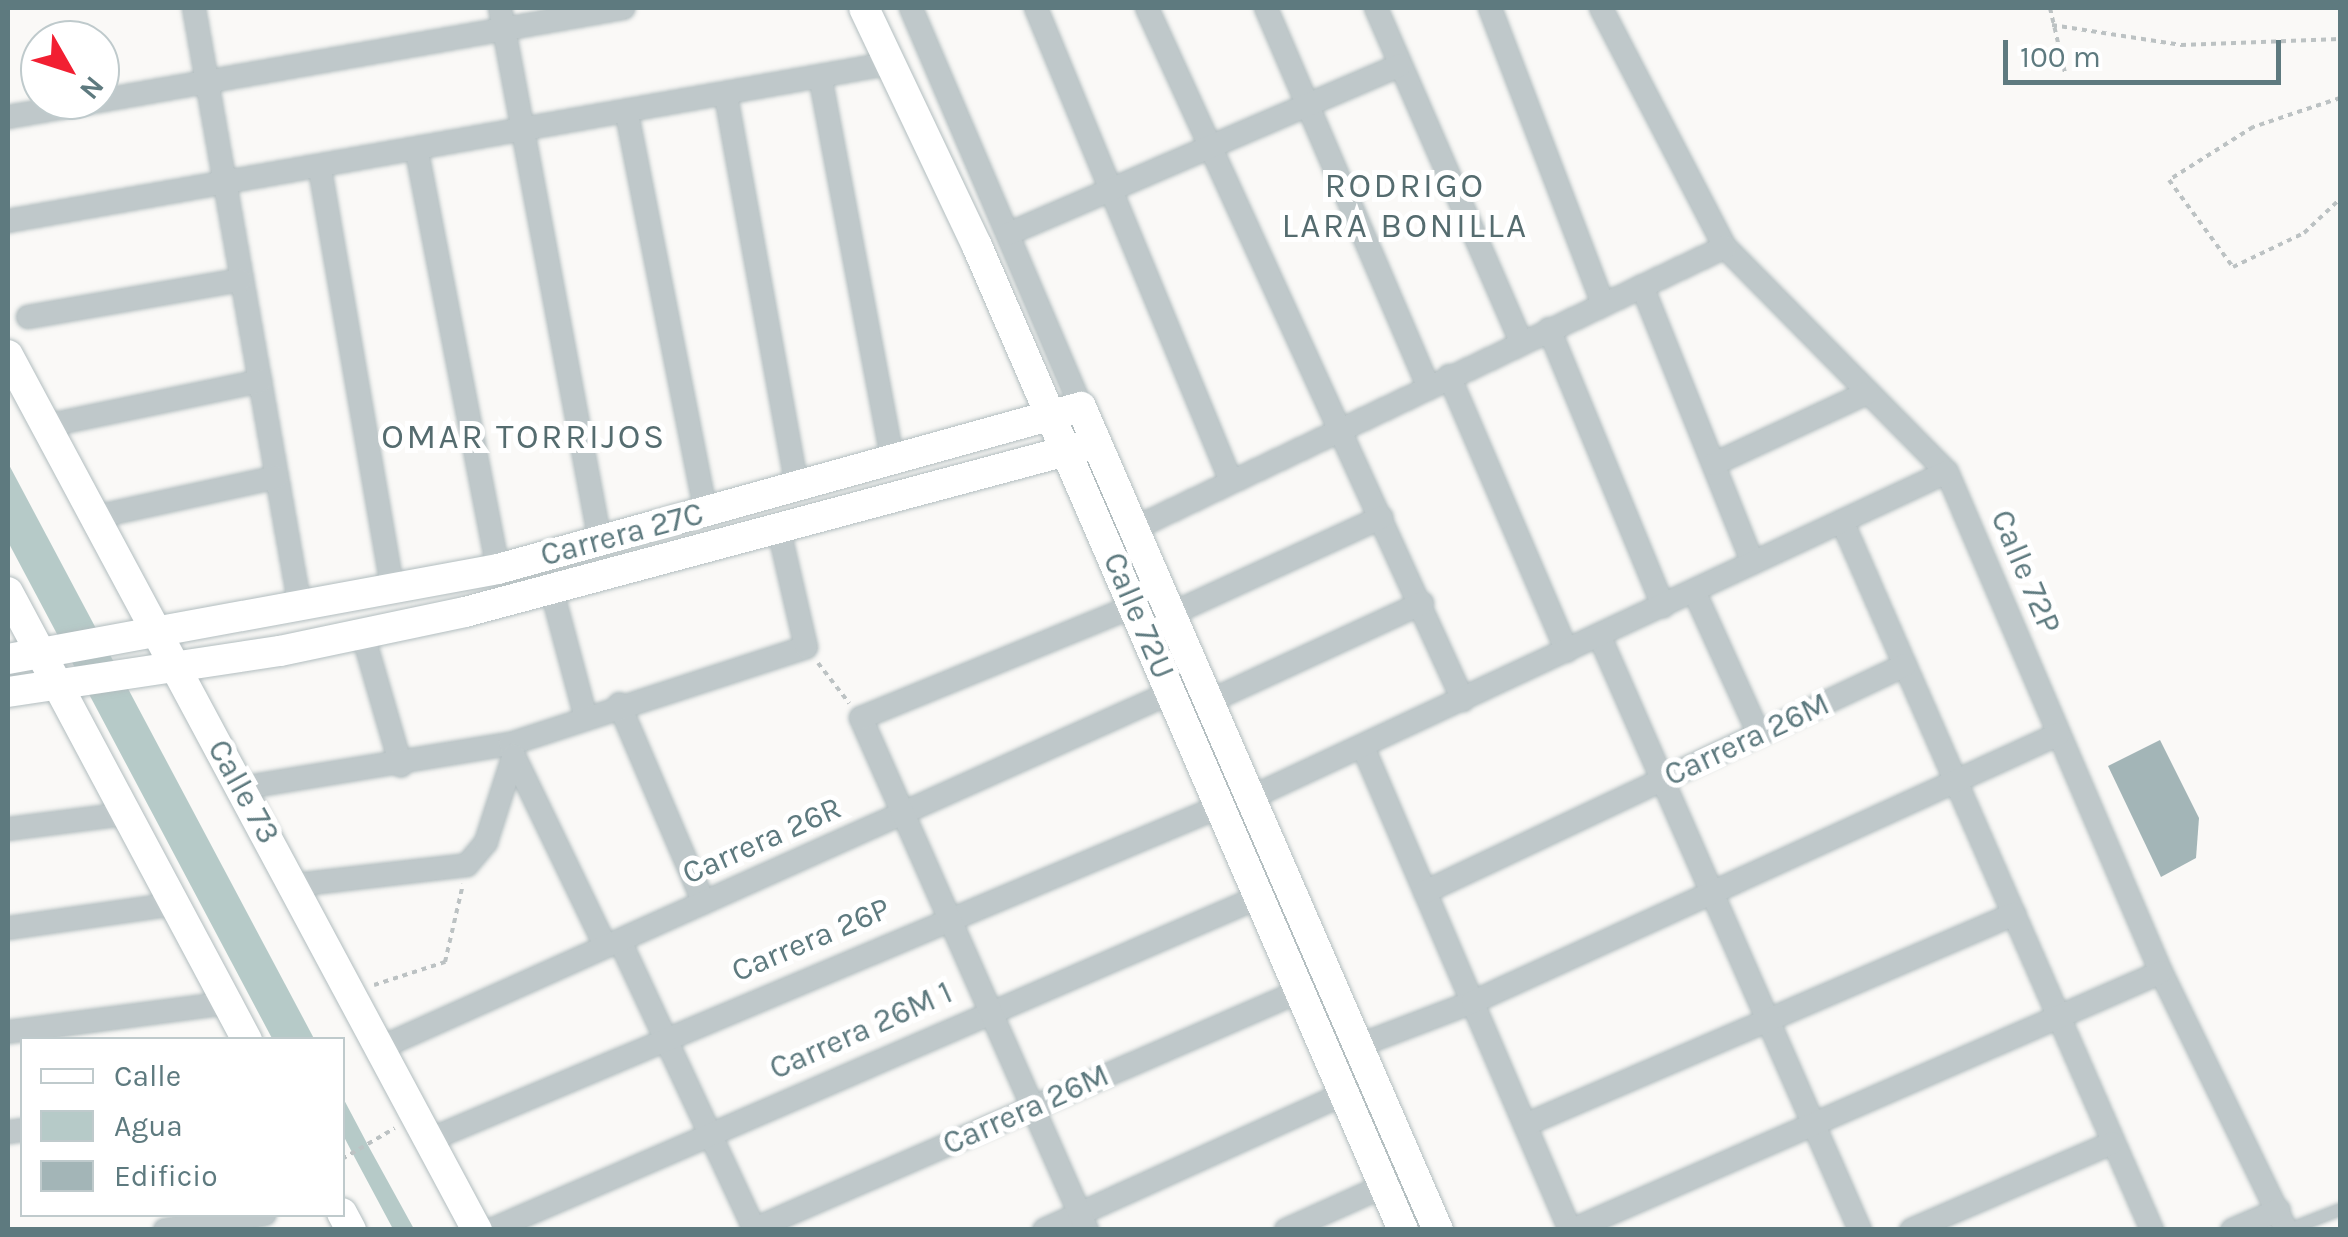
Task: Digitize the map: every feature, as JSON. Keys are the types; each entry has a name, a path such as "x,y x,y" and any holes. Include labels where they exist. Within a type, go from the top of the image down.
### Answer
{"street":[{"path":"194,8 300,607"},
{"path":"8,117 206,86 502,18 623,8"},
{"name":"Calle 72U","path":"864,8 1050,418 1081,447 1131,530 1208,702 1258,897 1403,1230"},
{"name":"Calle 72U","path":"911,8 1080,407 1081,447 1134,606 1170,692 1235,802 1355,1047 1438,1230"},
{"path":"1036,8 1230,478"},
{"path":"1146,8 1422,604 1462,700"},
{"path":"1266,8 1307,105 1567,651"},
{"path":"1376,8 1521,342"},
{"path":"1490,8 1603,304"},
{"name":"Calle 72P","path":"1599,8 1725,247 1947,472 2161,972 2283,1223"},
{"path":"502,18 520,133 600,541"},
{"path":"8,221 417,152 892,63"},
{"path":"1008,234 1400,65"},
{"path":"820,76 893,462"},
{"path":"726,96 797,488"},
{"path":"627,114 706,513"},
{"path":"417,152 498,568"},
{"path":"320,169 393,591"},
{"path":"1131,530 1230,478 1725,247"},
{"path":"28,317 240,280"},
{"path":"1642,286 1753,563"},
{"path":"1549,329 1663,606"},
{"name":"Calle 73","path":"8,354 91,518 295,884 477,1230"},
{"path":"45,426 260,381"},
{"path":"1714,464 1868,393"},
{"name":"Carrera 27C","path":"156,634 498,568 893,462 1080,407"},
{"name":"Carrera 27C","path":"174,668 363,634 552,590 1081,447"},
{"name":"Carrera 26P","path":"429,1140 952,915 1363,747 1947,472"},
{"path":"91,518 277,477"},
{"path":"1169,615 1382,518"},
{"path":"1842,521 2152,1230"},
{"path":"240,788 512,749 586,714 806,647 779,530"},
{"path":"552,590 586,714"},
{"path":"1694,591 1759,734"},
{"path":"8,592 245,1037"},
{"path":"1208,702 1422,604"},
{"path":"1084,1222 994,1009 861,718 1134,606"},
{"path":"8,659 156,634"},
{"path":"363,634 400,766"},
{"path":"1599,636 1860,1230"},
{"name":"Carrera 26M","path":"1426,892 1906,665"},
{"path":"8,692 174,668"},
{"name":"Carrera 26R","path":"380,1048 1170,692"},
{"path":"619,704 704,903"},
{"path":"1355,1047 1472,1002 2059,734"},
{"path":"1363,747 1571,1230 2161,972"},
{"path":"295,884 473,861 512,749"},
{"path":"512,749 665,1037 753,1229"},
{"path":"8,830 125,814"},
{"name":"Carrera 26M 1","path":"491,1230 1258,897"},
{"path":"8,928 175,904"},
{"path":"1525,1125 2014,914"},
{"name":"Carrera 26M","path":"753,1229 1300,991"},
{"path":"8,1032 227,1002"},
{"path":"1044,1230 1084,1222 1344,1094"},
{"path":"1910,1230 2112,1142"},
{"path":"1286,1230 1384,1186"},
{"path":"165,1230 246,1217"},
{"path":"2232,1230 2283,1223"}],"lane":[{"path":"2283,1223 2340,1209"}],"path":[{"path":"2050,8 2065,73"},
{"path":"2052,24 2181,45 2340,39"},
{"path":"2340,98 2253,127 2169,180 2233,266 2304,233 2340,199"},
{"path":"806,647 861,718"},
{"path":"350,992 445,962 473,861"},
{"path":"345,1157 393,1130"}],"water":[{"path":"8,463 313,1037 271,1037 8,542"},
{"path":"345,1102 414,1229 393,1229 345,1139"}],"building":[{"path":"2160,740 2199,818 2196,858 2161,877 2108,766"}],"district":[{"name":"RODRIGO LARA BONILLA","path":"1405,206"},
{"name":"OMAR TORRIJOS","path":"524,437"}]}
